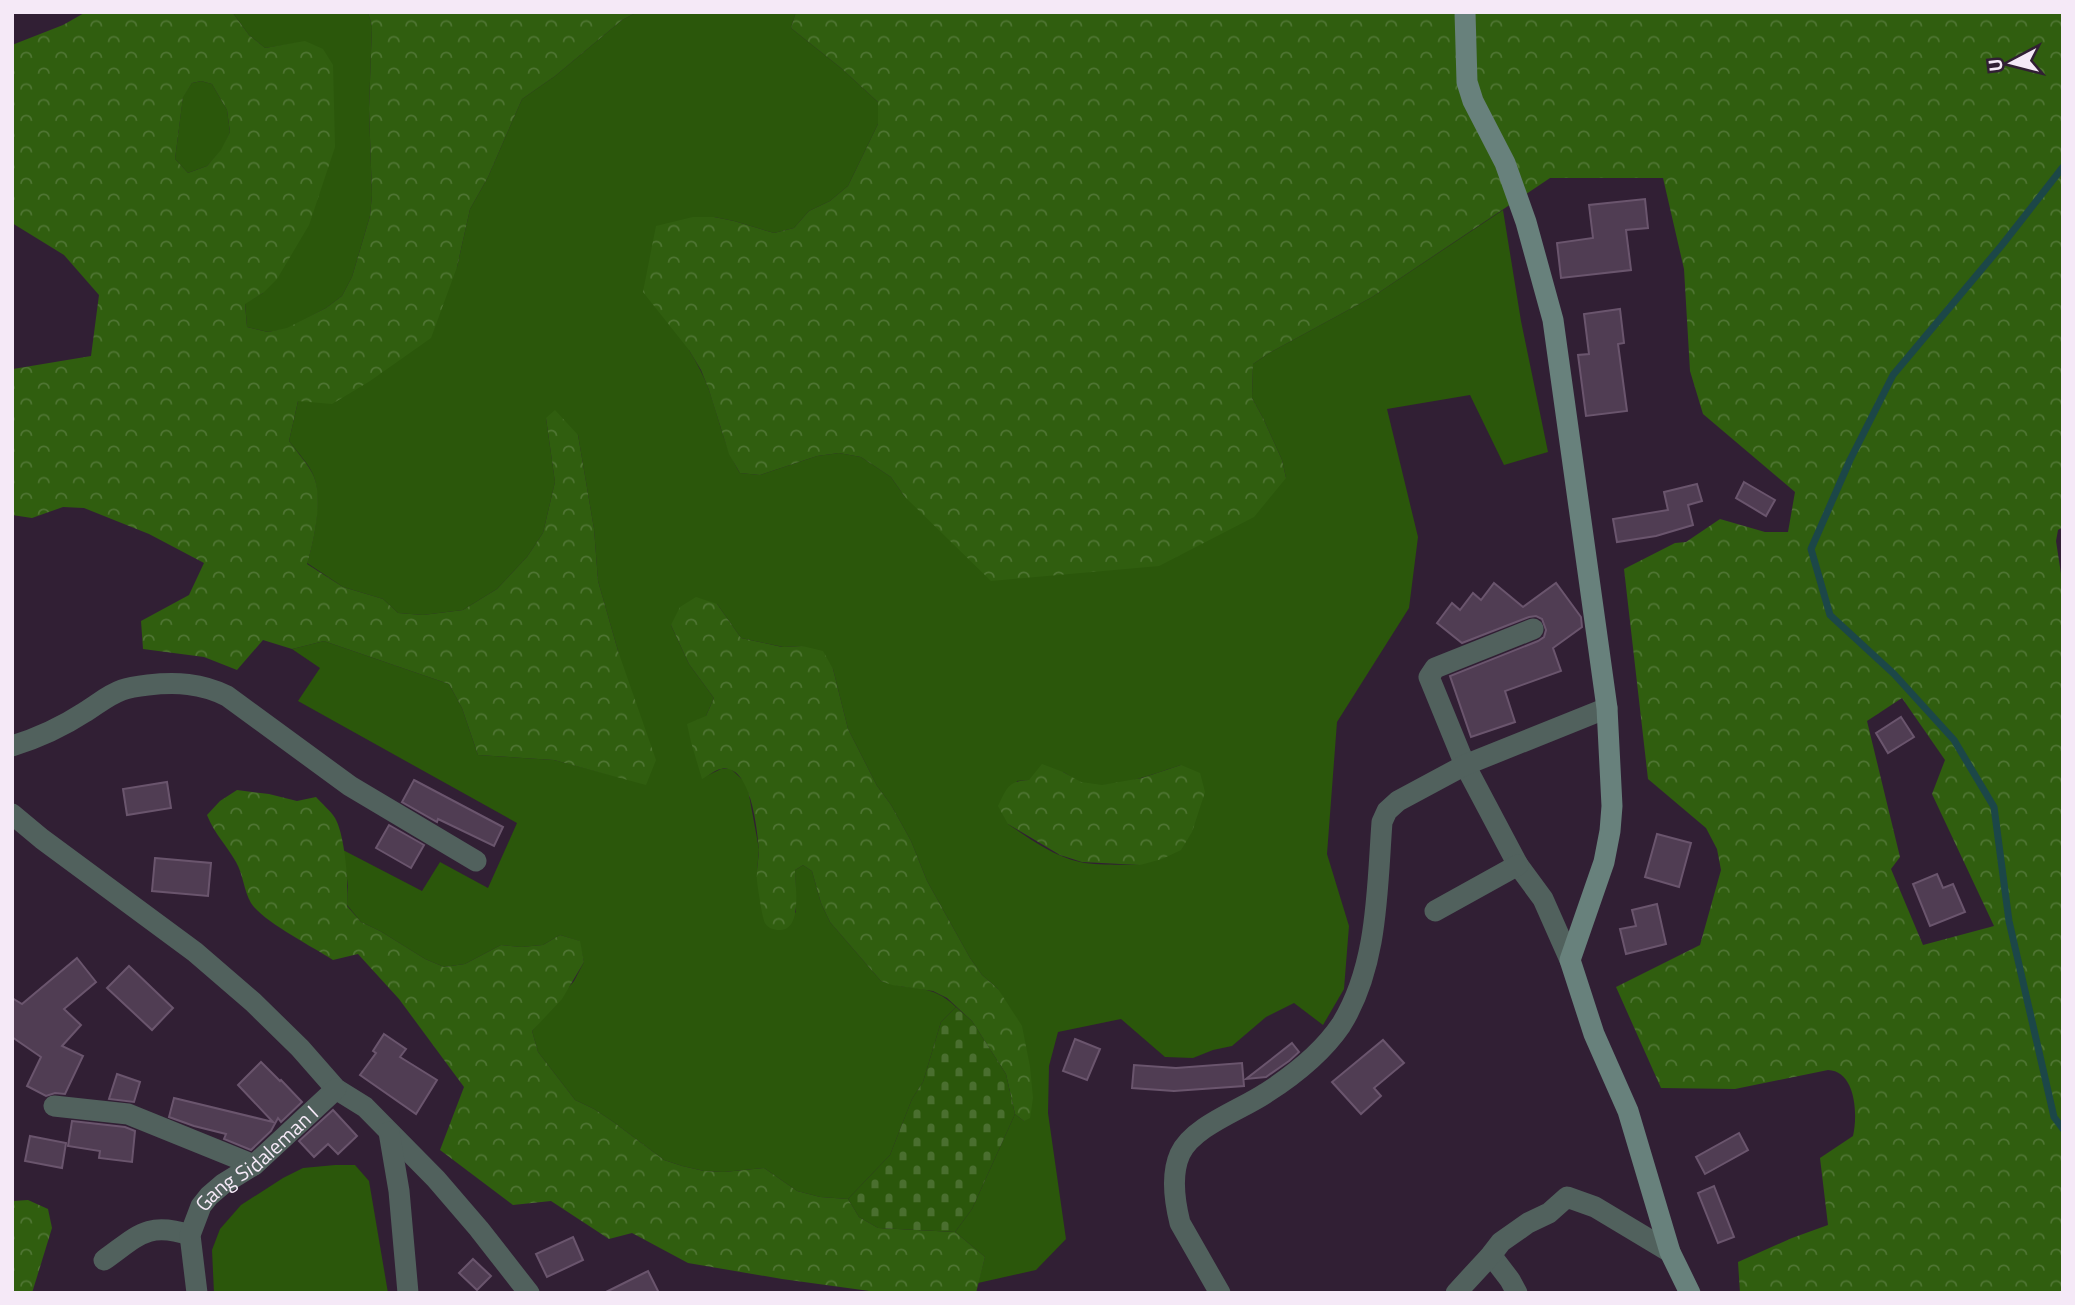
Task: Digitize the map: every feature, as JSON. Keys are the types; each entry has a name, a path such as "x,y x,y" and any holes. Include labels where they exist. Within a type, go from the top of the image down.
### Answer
{"street":[{"path":"1465,12 1467,82 1473,101 1505,163 1536,250 1553,320 1607,708 1612,806 1610,831 1604,862 1570,960"},
{"path":"1533,629 1435,668 1429,677 1465,765 1518,865 1543,899 1570,960 1594,1034 1628,1111 1670,1252 1690,1293"},
{"path":"12,746 56,729 125,689 168,683 204,687 227,696 351,786 476,861"},
{"path":"1220,1293 1180,1223 1175,1171 1180,1155 1187,1143 1206,1128 1266,1093 1312,1058 1340,1026 1350,1008 1369,957 1382,822 1387,811 1398,801 1465,765 1607,708"},
{"path":"12,814 41,839 195,952 253,1002 300,1048 336,1089 365,1107 436,1179 529,1293"},
{"path":"1435,911 1518,865"},
{"name":"Gang Sidaleman I","path":"197,1293 190,1235 201,1206 223,1184 254,1166 336,1089"},
{"path":"54,1105 128,1114 254,1166"},
{"path":"389,1132 399,1191 408,1293"},
{"path":"1456,1293 1501,1242 1528,1223 1549,1213 1567,1197 1595,1207 1670,1252"},
{"name":"Gang Sidaleman I","path":"104,1259 139,1235 159,1228 190,1235"},
{"path":"1491,1255 1517,1293"}],"green space":[{"path":"86,12 232,12 249,35 265,48 305,41 323,49 333,65 335,147 309,225 277,279 263,293 245,304 247,327 268,332 287,328 326,308 342,296 352,277 370,216 372,195 369,109 372,26 368,12 637,12 622,20 555,76 522,99 488,177 470,209 457,267 431,338 332,404 298,401 289,441 309,468 317,486 316,520 307,564 343,587 383,599 398,613 423,615 463,610 497,589 527,557 543,533 555,482 546,418 555,410 578,435 594,529 598,581 618,651 656,760 646,785 554,760 478,755 462,708 449,684 324,641 292,649 263,640 237,670 204,657 143,649 141,621 189,595 204,563 149,534 84,508 63,507 32,518 12,515 13,369 91,356 99,295 64,255 12,223 12,45 63,25","holes":["201,81 212,84 227,110 230,132 221,150 207,166 188,173 175,159 183,97 192,83"]},
{"path":"232,12 368,12 372,26 369,109 372,195 370,216 352,277 342,296 326,308 287,329 268,332 247,327 245,303 263,293 305,42 265,48 249,35"},
{"path":"637,12 796,12 791,28 878,102 878,124 848,186 830,201 809,211 794,228 774,233 714,217 689,350 707,385 726,442 740,473 760,475 817,456 839,453 861,457 891,477 905,497 1286,478 1282,460 1252,398 1253,364 1372,297 1503,210 1521,321 1548,452 1504,465 1470,395 1387,409 1418,537 1409,608 1337,722 1327,854 1349,926 1344,989 1323,1025 1294,1003 1266,1017 1232,1046 1193,1058 1165,1057 1121,1019 1058,1032 1049,1066 1048,1113 1066,1239 1036,1270 978,1283 985,1257 955,1232 972,1209 1015,1114 1024,1121 998,989 982,975 970,958 927,881 911,841 877,786 848,729 833,669 802,646 783,647 741,638 717,604 671,625 689,664 714,698 706,716 702,778 721,769 731,769 747,784 759,849 757,871 796,913 795,870 803,865 812,871 821,903 830,922 881,981 938,994 956,1007 941,1022 923,1082 912,1099 890,1155 848,1199 820,1197 797,1191 764,1168 704,1171 664,1160 612,1121 575,1100 538,1052 532,1031 574,981 584,962 579,941 560,935 543,945 501,945 465,964 444,967 361,922 347,905 348,886 343,850 422,891 440,862 488,888 517,823 298,701 320,668 292,649 324,641 449,684 462,708 478,755 554,760 646,784 618,651 598,581 594,529 578,435 546,418 555,482 543,533 527,557 497,589 463,610 423,615 398,613 383,599 343,587 307,563 316,520 316,486 310,468 289,441 298,401 457,267 470,209 488,177 522,99 555,76 622,20","holes":["1181,765 1140,865 1080,862 1060,856 1016,830 1008,824 1017,781 1063,772 1082,783 1106,785"]},
{"path":"796,12 2063,12 2063,527 2058,530 2056,541 2063,587 2063,1293 1740,1293 1738,1262 1828,1225 1820,1158 1853,1136 1855,1106 1850,1086 1837,1072 1828,1070 1735,1089 1661,1088 1616,987 1700,945 1721,870 1717,849 1706,828 1648,779 1624,569 1675,543 1686,542 1720,519 1765,532 1788,532 1795,492 1703,414 1690,371 1684,269 1663,178 1550,178 1372,297 1253,364 1252,398 1282,460 1286,478 1254,517 1159,566 991,581 905,497 891,477 861,457 839,453 817,456 760,475 740,473 729,454 701,370 689,350 643,292 656,226 693,217 714,217 774,233 794,228 809,211 830,201 848,186 878,124 878,102 791,28","holes":["1902,698 1945,760 1932,794 1994,926 1923,945 1891,869 1900,857 1867,721"]},
{"path":"201,81 212,84 227,110 230,132 222,150 207,166 188,173 175,159 183,96 192,83"},
{"path":"696,597 717,604 741,638 782,647 802,646 823,651 833,669 848,729 877,786 911,841 927,881 970,958 982,975 998,989 1022,1026 1033,1098 1030,1118 1024,1121 1015,1114 1006,1074 972,1021 947,998 933,991 881,981 830,922 821,903 812,871 803,865 795,870 796,906 792,923 779,930 765,923 757,881 759,848 746,786 731,770 721,769 702,779 687,724 706,716 714,698 689,664 671,625 680,607"},
{"path":"1042,764 1081,782 1102,785 1142,778 1181,765 1200,773 1205,792 1192,832 1181,850 1140,865 1082,862 1060,855 1008,824 998,806 1012,784 1029,780"},
{"path":"237,790 297,801 316,797 335,818 341,836 347,873 347,906 361,922 425,959 444,967 465,964 501,945 543,945 560,935 580,941 584,962 562,999 532,1031 538,1052 575,1100 612,1121 664,1160 704,1171 764,1168 797,1191 820,1197 848,1199 859,1217 878,1228 955,1232 985,1257 976,1293 884,1293 688,1263 632,1233 609,1239 551,1201 513,1205 440,1150 464,1087 399,999 358,954 333,960 277,926 251,903 238,867 207,815 220,801"},
{"path":"956,1007 972,1021 1006,1074 1015,1114 972,1209 955,1232 878,1228 859,1217 848,1199 890,1155 912,1099 923,1082 941,1022"},
{"path":"355,1165 369,1181 388,1293 214,1293 212,1250 220,1229 241,1205 303,1168"},
{"path":"28,1200 48,1209 52,1228 32,1293 12,1293 12,1201"}],"building":[{"path":"1645,199 1648,228 1626,230 1631,270 1561,278 1557,243 1593,238 1589,205"},
{"path":"1620,309 1624,343 1618,344 1627,411 1586,416 1578,355 1589,354 1584,314"},
{"path":"1744,482 1775,500 1766,516 1736,498"},
{"path":"1697,484 1702,501 1688,505 1693,525 1656,536 1617,542 1613,519 1668,510 1664,492"},
{"path":"1494,583 1523,607 1556,583 1581,617 1582,627 1553,648 1561,671 1505,691 1515,722 1471,737 1450,676 1538,641 1544,637 1546,630 1542,619 1529,617 1462,643 1437,623 1452,603 1460,610 1473,593 1481,600"},
{"path":"1901,717 1914,737 1888,753 1876,733"},
{"path":"414,780 503,827 494,846 438,819 437,822 402,802"},
{"path":"167,782 171,808 127,815 123,789"},
{"path":"389,825 424,845 411,868 376,848"},
{"path":"1657,834 1691,843 1679,887 1645,877"},
{"path":"155,858 211,863 208,896 152,891"},
{"path":"1937,874 1943,888 1953,884 1965,912 1930,926 1913,884"},
{"path":"1657,904 1666,944 1626,954 1620,929 1636,926 1632,910"},
{"path":"77,958 96,982 64,1009 81,1025 62,1046 83,1056 65,1094 46,1096 27,1086 41,1057 12,1037 12,998 22,1004"},
{"path":"129,966 173,1008 152,1030 107,988"},
{"path":"384,1034 406,1049 400,1057 437,1080 416,1114 360,1075 376,1053 373,1051"},
{"path":"1075,1039 1100,1049 1087,1080 1063,1071"},
{"path":"1383,1040 1404,1063 1374,1088 1381,1096 1361,1114 1332,1082"},
{"path":"1292,1043 1299,1052 1289,1061 1266,1077 1246,1079"},
{"path":"261,1062 302,1102 281,1122 278,1118 271,1131 251,1150 224,1139 226,1134 169,1117 174,1098 273,1122 238,1085"},
{"path":"1242,1063 1244,1086 1174,1091 1132,1088 1134,1065 1176,1068"},
{"path":"117,1074 140,1082 134,1102 109,1099"},
{"path":"333,1110 357,1136 338,1154 328,1144 314,1157 299,1141"},
{"path":"72,1121 125,1127 135,1131 132,1162 99,1158 100,1151 68,1146"},
{"path":"1739,1133 1748,1150 1705,1174 1696,1157"},
{"path":"30,1136 66,1143 62,1168 25,1161"},
{"path":"1714,1186 1734,1237 1718,1243 1698,1193"},
{"path":"573,1237 583,1260 547,1277 536,1254"},
{"path":"473,1259 491,1276 477,1290 459,1273"},
{"path":"648,1271 659,1293 604,1293"}],"waterway":[{"path":"2063,167 2002,245 1893,375 1850,460 1811,549 1830,615 1894,674 1954,740 1994,807 2009,921 2054,1117 2063,1129"}]}
